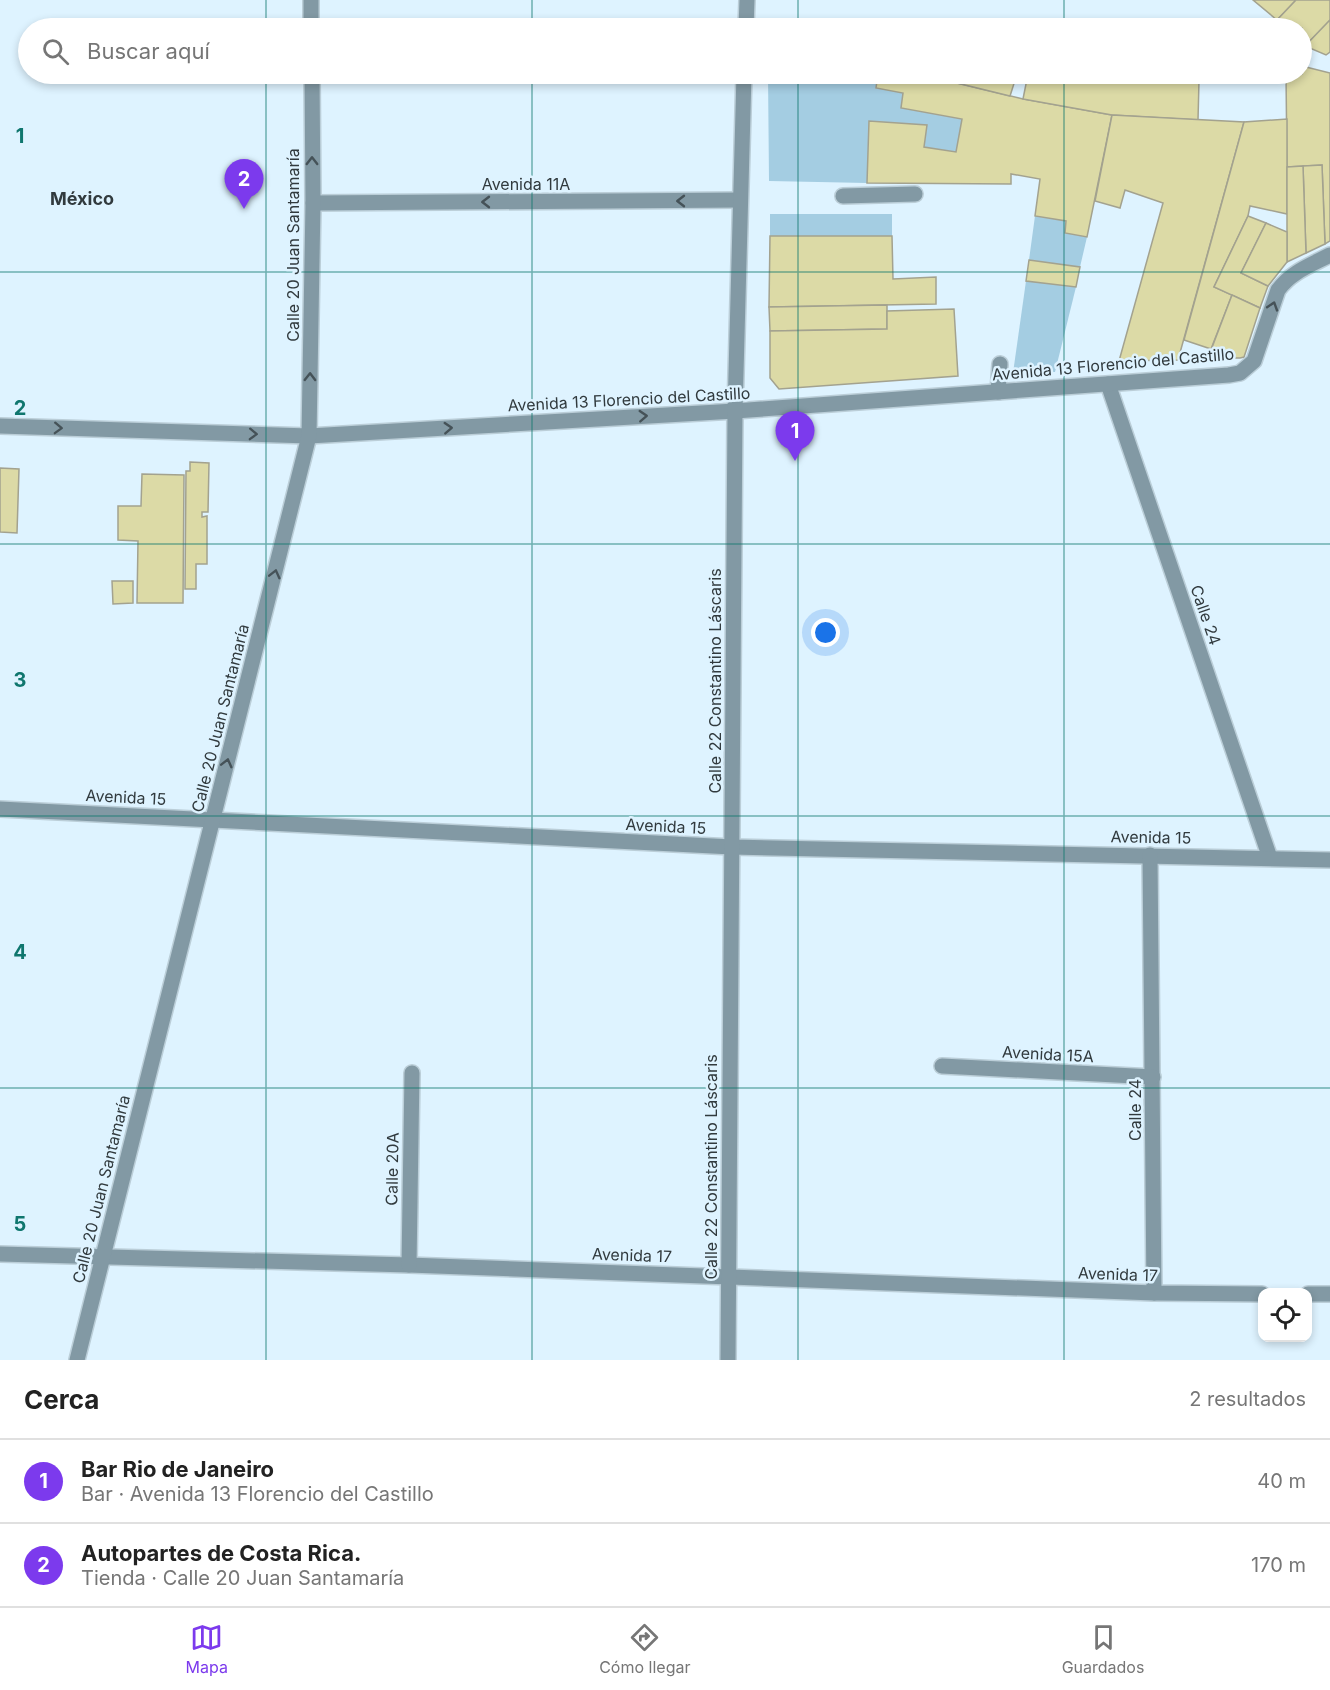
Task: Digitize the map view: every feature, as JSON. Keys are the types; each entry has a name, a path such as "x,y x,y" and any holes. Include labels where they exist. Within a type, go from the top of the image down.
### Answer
{"street":[{"path":"311,0 311,18"},
{"path":"746,18 747,0"},
{"name":"Calle 20 Juan Santamaría","path":"77,1360 309,436 313,203 312,84"},
{"name":"Calle 22 Constantino Láscaris","path":"728,1360 735,411 744,84"},
{"path":"843,196 915,194"},
{"name":"Avenida 11A","path":"313,203 740,200"},
{"name":"Avenida 13 Florencio del Castillo","path":"0,426 309,436 735,411 1229,375 1240,373 1254,361 1278,290 1285,280 1330,255"},
{"path":"998,392 1000,364"},
{"name":"Calle 24","path":"1108,384 1270,858"},
{"name":"Avenida 15","path":"0,809 732,847 1330,860"},
{"name":"Calle 24","path":"1150,855 1154,1293"},
{"name":"Avenida 15A","path":"942,1066 1153,1077"},
{"name":"Calle 20A","path":"409,1264 412,1073"},
{"name":"Avenida 17","path":"0,1254 409,1264 1154,1293 1258,1294"},
{"path":"1312,1294 1330,1294"}],"shaded area":[{"path":"768,84 877,84 877,88 903,93 901,108 962,119 956,152 924,147 927,125 869,122 867,183 769,181"},
{"path":"770,214 892,214 892,236 770,236"},
{"path":"1035,216 1066,221 1065,233 1087,237 1080,267 1029,260"},
{"path":"1026,281 1076,287 1055,372 1013,373"}],"building":[{"path":"1253,0 1296,0 1279,18 1275,18"},
{"path":"1296,0 1330,0 1330,20 1312,39 1312,18 1279,18"},
{"path":"1330,20 1330,52 1326,55 1312,49 1312,39"},
{"path":"1312,68 1330,73 1330,241 1325,244 1322,165 1287,167 1286,84 1312,84"},
{"path":"877,84 961,84 1023,99 1112,115 1087,237 1065,233 1066,221 1035,216 1040,179 1011,174 1011,184 867,183 869,121 927,125 924,147 956,152 962,119 901,108 903,93 876,88"},
{"path":"961,84 1014,84 1010,96"},
{"path":"1026,84 1199,84 1198,120 1112,115 1023,99"},
{"path":"1112,115 1244,122 1178,360 1119,361 1163,203 1125,190 1120,208 1095,201"},
{"path":"1287,119 1287,214 1250,206 1248,216 1214,287 1232,295 1211,349 1184,340 1244,122"},
{"path":"1322,165 1325,244 1306,253 1303,166"},
{"path":"1303,166 1306,253 1287,262 1287,167"},
{"path":"1248,216 1266,223 1241,273 1268,286 1260,308 1214,287"},
{"path":"1266,223 1287,232 1287,262 1268,286 1241,273"},
{"path":"770,236 892,236 893,279 936,277 936,304 769,307"},
{"path":"1029,260 1080,267 1076,287 1026,281"},
{"path":"1232,295 1260,308 1244,357 1208,358"},
{"path":"887,305 887,329 770,331 769,307"},
{"path":"954,309 958,376 779,389 770,378 770,331 887,329 887,311"},
{"path":"190,462 209,463 208,512 202,512 202,517 207,516 207,564 196,564 196,589 185,589 186,471 190,471"},
{"path":"0,468 19,469 17,533 0,532"},
{"path":"142,474 184,475 183,603 137,603 138,541 118,540 118,506 141,506"},
{"path":"112,581 133,581 133,603 113,604"}],"place":[{"name":"Autopartes de Costa Rica.","path":"244,209"},
{"name":"Bar Rio de Janeiro","path":"795,461"}],"district":[{"name":"México","path":"82,199"}]}
